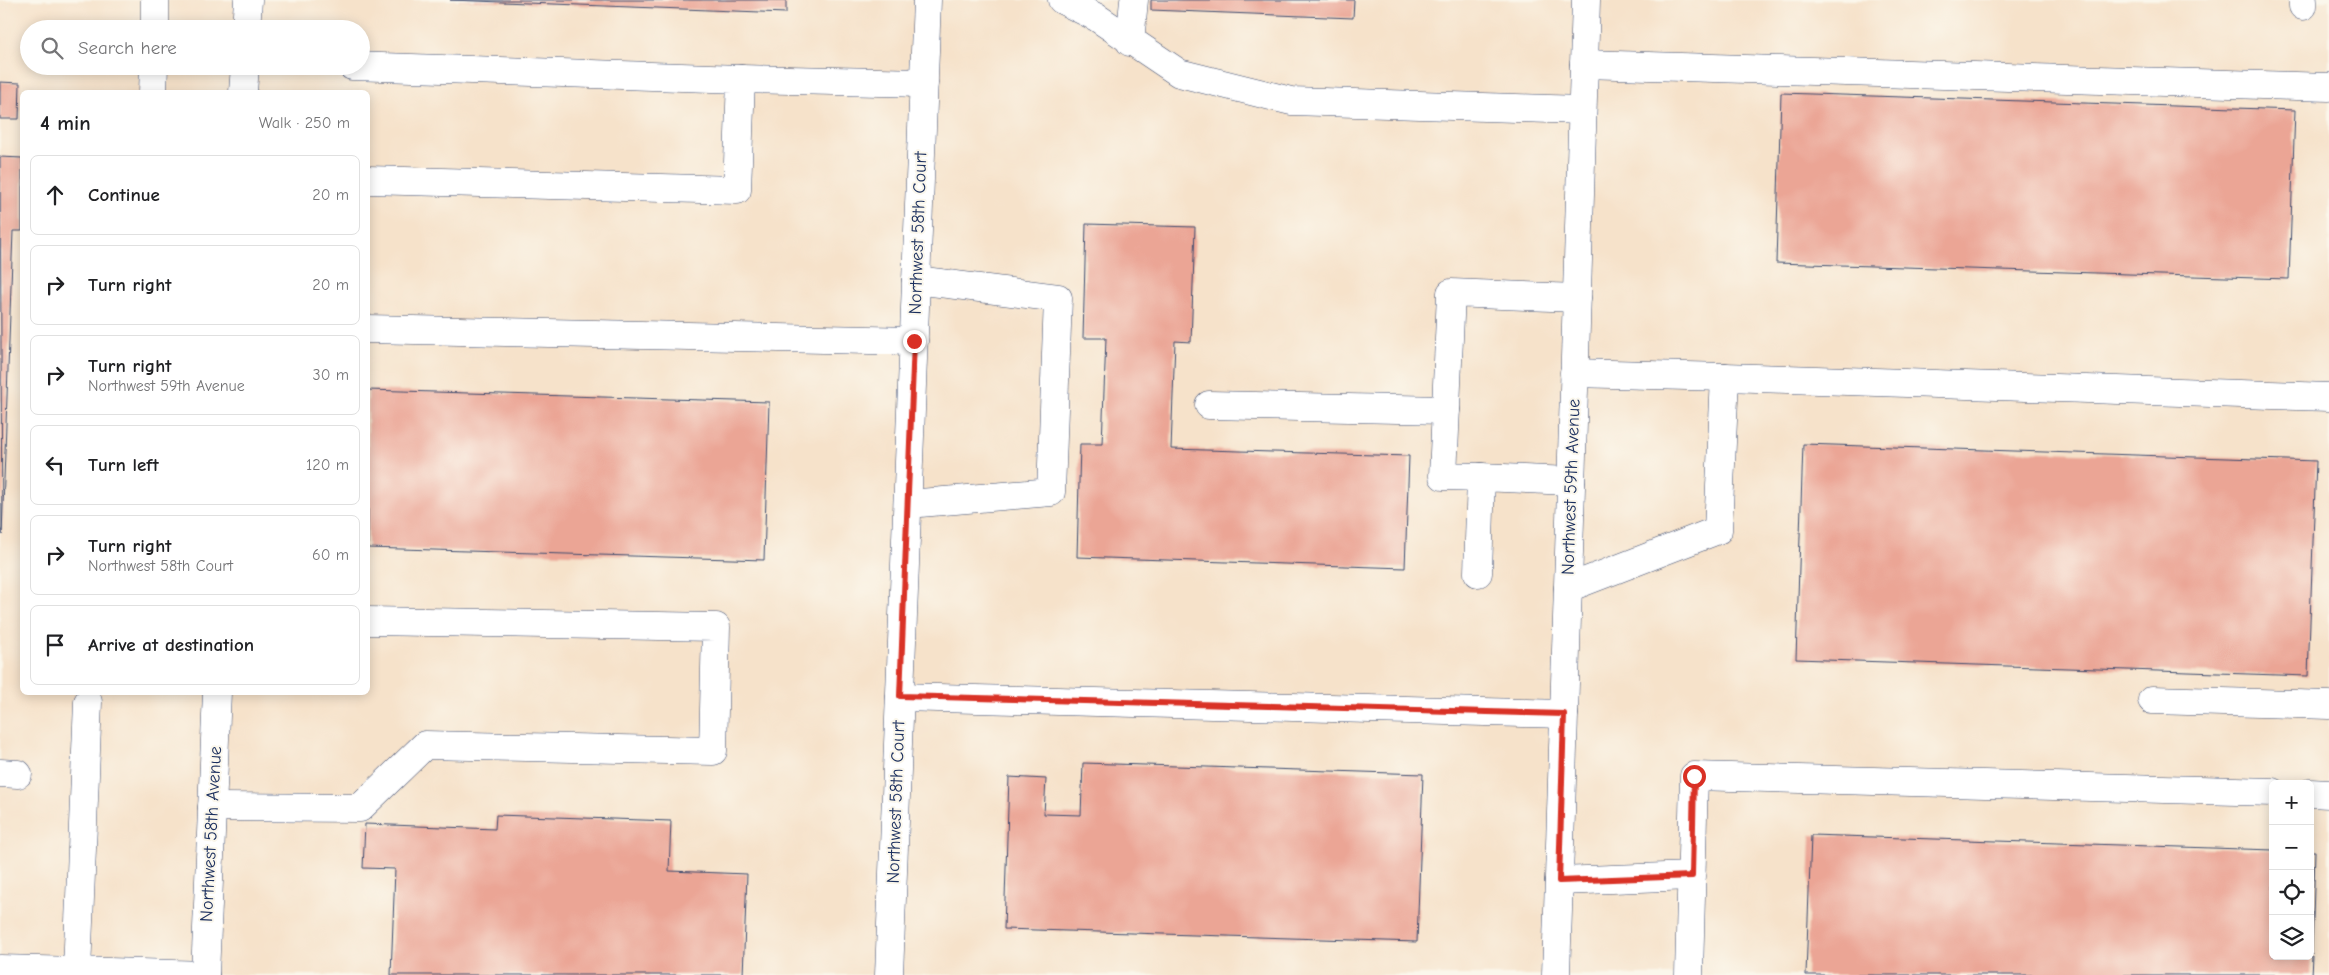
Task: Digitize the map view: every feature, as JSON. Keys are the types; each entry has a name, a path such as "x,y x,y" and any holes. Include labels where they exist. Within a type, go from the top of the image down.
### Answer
{"street":[{"path":"155,0 155,20"},
{"path":"247,20 248,0"},
{"name":"Northwest 58th Court","path":"889,975 927,0"},
{"path":"1062,0 1096,18 1179,73 1291,101 1582,110"},
{"path":"1130,42 1134,0"},
{"name":"Northwest 59th Avenue","path":"1556,975 1586,0"},
{"path":"1584,64 2329,87"},
{"path":"370,67 924,83"},
{"path":"153,90 154,75"},
{"path":"244,90 245,75"},
{"path":"370,180 737,190 741,79"},
{"path":"908,504 1051,492 1052,473 1058,298 916,280"},
{"path":"1571,481 1443,476 1451,293 1577,298"},
{"path":"370,329 914,341"},
{"path":"1574,373 2329,397"},
{"path":"1568,588 1718,530 1725,377"},
{"path":"1209,405 1446,410"},
{"path":"1478,573 1481,478"},
{"path":"212,807 360,808 425,745 713,751 716,628 370,620"},
{"name":"Northwest 58th Avenue","path":"204,975 217,695"},
{"path":"900,696 1564,714"},
{"path":"2152,700 2329,705"},
{"path":"77,973 88,702"},
{"path":"1689,975 1694,776 2269,792"},
{"path":"2314,793 2329,794"},
{"path":"1559,881 1692,876"},
{"path":"0,969 77,973 204,975"}],"building":[{"path":"450,0 786,0 786,13"},
{"path":"1151,0 1354,0 1353,18 1151,10"},
{"path":"0,82 20,83 19,119 0,119"},
{"path":"1781,93 2295,110 2289,279 1776,263"},
{"path":"0,157 20,158 20,231 13,231 2,535"},
{"path":"1086,224 1195,227 1191,342 1175,341 1171,449 1409,456 1405,568 1077,557 1080,444 1102,444 1106,338 1083,338"},
{"path":"370,390 769,402 764,560 370,548"},
{"path":"1803,444 2316,461 2308,676 1796,659"},
{"path":"1083,763 1423,774 1417,942 1004,929 1009,777 1046,779 1044,814 1081,815"},
{"path":"496,815 671,821 669,871 747,874 743,975 391,975 395,869 363,868 365,824 495,829"},
{"path":"1811,835 2269,850 2269,960 2312,960 2311,975 1806,975"},
{"path":"2314,851 2315,851 2314,885"}],"route":[{"path":"914,341 900,696 1564,714 1559,881 1692,876 1694,776"}]}
